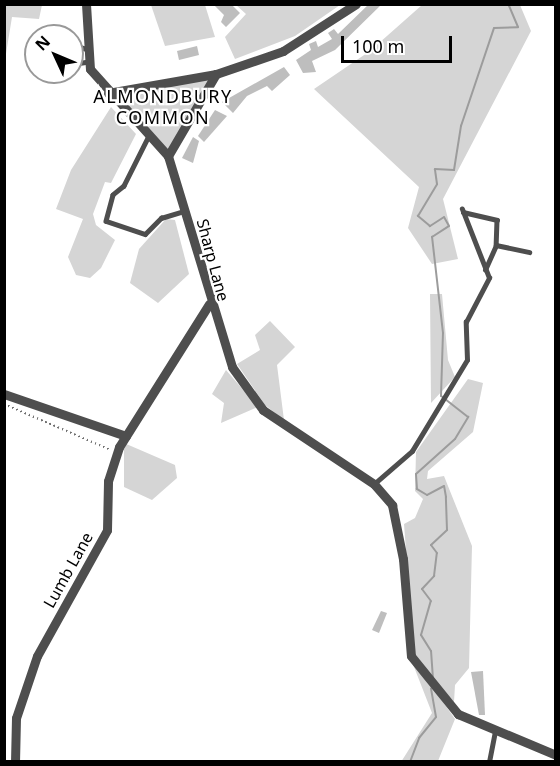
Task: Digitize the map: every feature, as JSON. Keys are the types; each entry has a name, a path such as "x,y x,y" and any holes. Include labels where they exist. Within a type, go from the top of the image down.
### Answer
{"street":[{"path":"86,4 87,62"},
{"path":"108,93 216,74 300,42 356,4"},
{"name":"Sharp Lane","path":"87,62 108,93 168,156 209,304 232,367 263,410 374,484 392,505 403,559 411,656 458,714 555,755"},
{"path":"168,156 216,74"},
{"name":"Lumb Lane","path":"15,762 16,718 37,656 107,530 108,481 117,454 209,304"},
{"path":"4,394 126,436"}],"lane":[{"path":"149,136 124,186 113,195 105,219 145,234 161,218 184,211"},
{"path":"374,484 398,468 447,396 468,360 466,322 484,293 485,270 495,245 497,220 462,210 485,270"},
{"path":"495,245 529,252"},
{"path":"489,762 495,730"}],"path":[{"path":"4,404 117,454"}],"shaded area":[{"path":"5,4 42,5 39,19 12,17 5,60"},
{"path":"151,5 205,5 215,37 165,46"},
{"path":"236,5 340,5 295,36 235,59 225,37 246,14"},
{"path":"422,5 520,5 531,31 443,199 458,259 432,264 408,228 419,187 314,89 370,51"},
{"name":"ALMONDBURY COMMON","path":"216,74 168,155 108,92"},
{"path":"111,107 136,134 111,183 105,182 93,214 96,225 115,240 101,268 90,278 76,275 68,257 83,219 56,209 71,170"},
{"path":"166,219 175,220 189,274 158,303 130,283 139,249"},
{"path":"430,294 442,294 448,360 455,377 431,403"},
{"path":"270,321 295,347 277,365 284,420 265,405 237,364 260,350 255,335"},
{"path":"226,370 258,407 221,423 224,403 212,394"},
{"path":"468,379 483,383 473,432 428,471 427,479 444,476 472,546 469,668 455,685 454,702 414,656 404,524 415,518 423,499 415,491 416,452"},
{"path":"124,443 175,465 177,478 152,500 124,487"},
{"path":"409,654 455,719 438,761 401,762 432,713"}],"building":[{"path":"213,4 231,4 240,13 226,27 221,22 224,15"},
{"path":"369,4 382,4 335,50 312,61 316,72 303,73 296,60 311,50 309,44 316,41 318,47 332,39 328,33 334,29 338,34"},
{"path":"197,46 199,55 179,60 177,51"},
{"path":"284,67 290,75 272,91 267,86 247,96 233,113 222,102"},
{"path":"215,110 227,116 204,142 198,136"},
{"path":"193,137 199,141 193,163 182,158"},
{"path":"381,611 387,613 379,633 372,630"},
{"path":"483,671 485,715 479,715 471,672"}],"waterway":[{"path":"433,679 431,651 421,635 431,601 422,589 434,576 437,553 431,545 447,530 446,497 444,486 427,495 417,489 416,474 455,439 468,417 441,396 443,333 432,237 449,226 444,217 430,226 418,216 437,184 435,169 454,170 461,126 494,28 518,27 508,4"},
{"path":"410,762 419,738 436,717 431,688"}],"district":[{"name":"ALMONDBURY COMMON","path":"163,107"}]}
